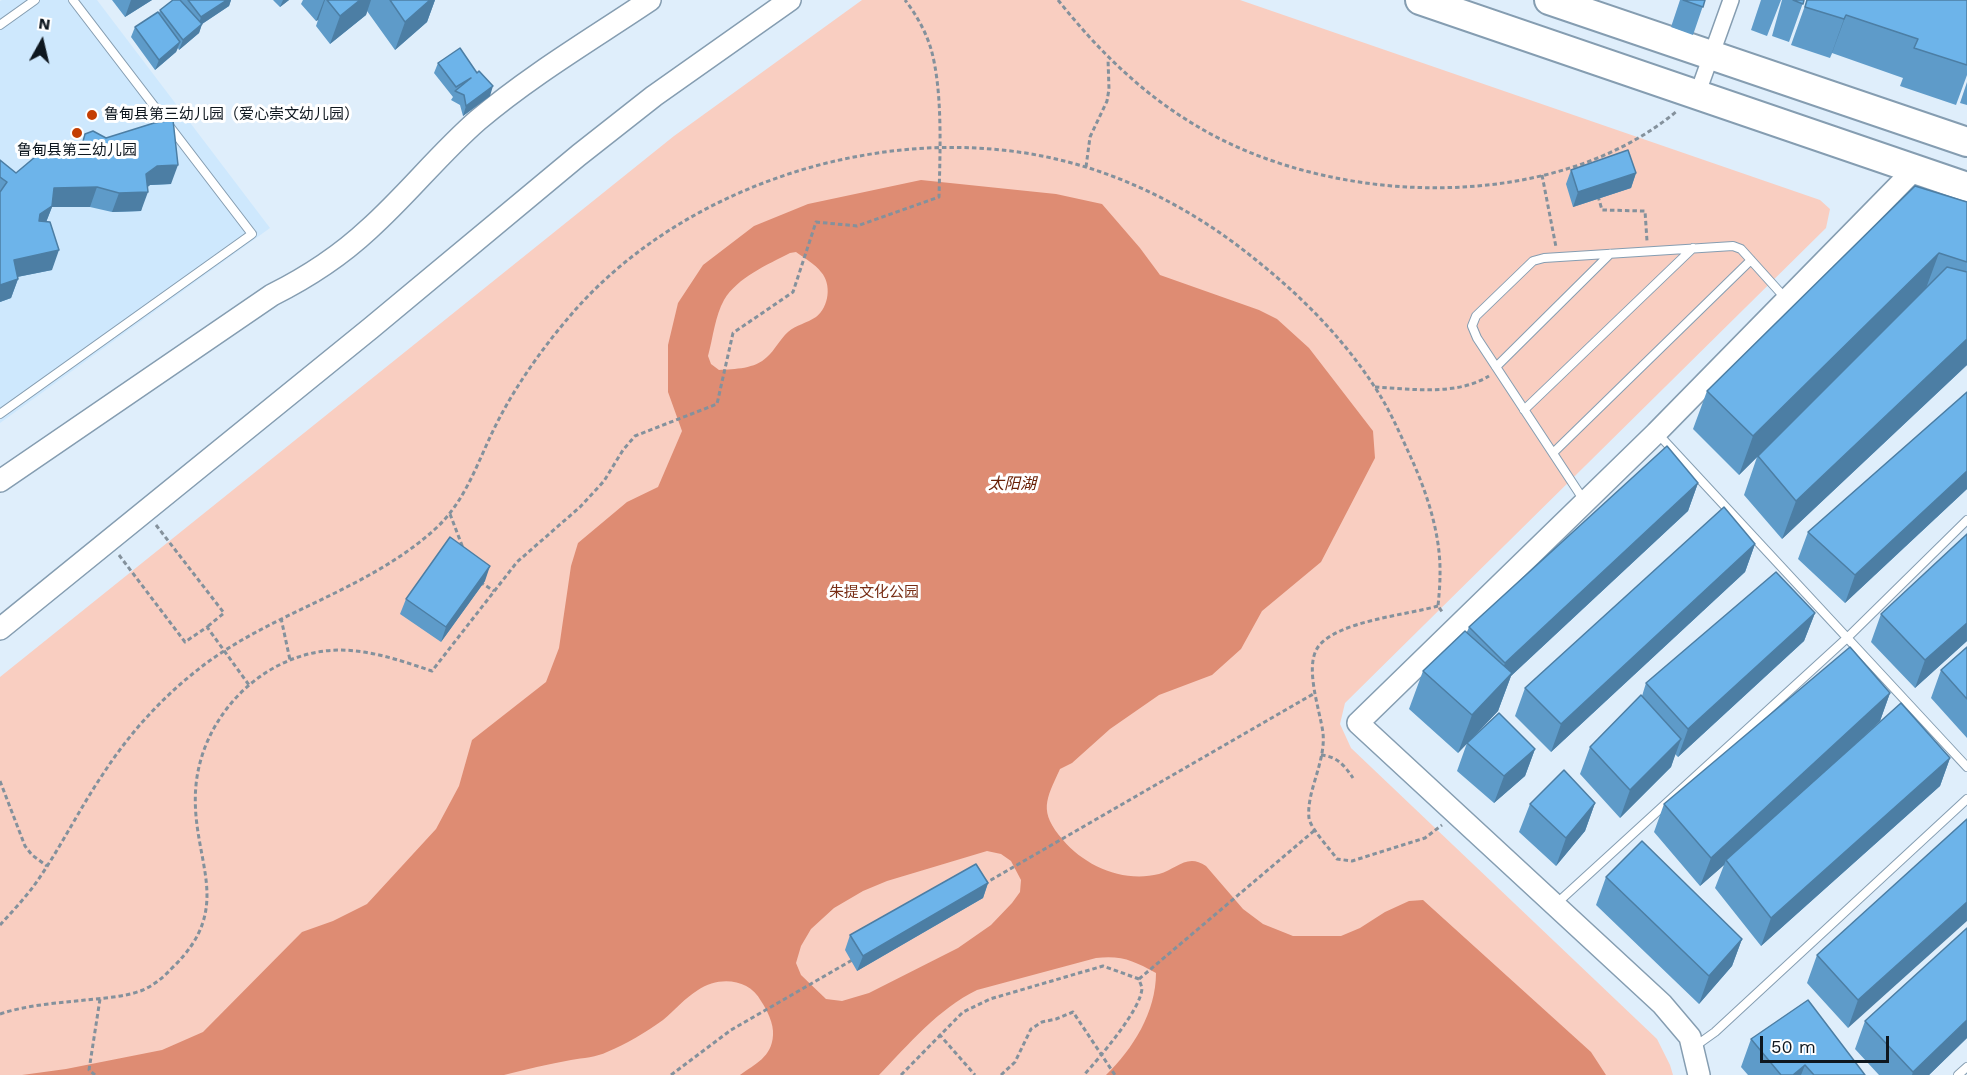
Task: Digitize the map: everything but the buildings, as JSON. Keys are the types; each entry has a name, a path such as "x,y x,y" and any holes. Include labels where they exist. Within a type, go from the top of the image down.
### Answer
{"highway":[{"path":"1419,0 1967,187"},
{"path":"1549,0 1967,142"}],"main road":[{"path":"0,481 272,296 308,277 336,258 370,229 442,155 504,98 650,0"},
{"path":"0,629 372,328 579,155 654,96 790,0"},
{"path":"1699,1075 1690,1037 1662,1004 1358,723 1656,433 1915,169"}],"street":[{"path":"1697,95 1731,0"}],"lane":[{"path":"0,25 35,0"},
{"path":"0,414 252,234 73,0"},
{"path":"1585,502 1474,332 1472,326 1476,316 1533,261 1558,257 1693,248 1733,246 1741,249 1787,300"},
{"path":"1524,410 1693,248"},
{"path":"1497,369 1611,254"},
{"path":"1553,453 1751,260"},
{"path":"1656,433 1967,767"},
{"path":"1555,905 1847,638 1967,520"},
{"path":"1692,1047 1715,1032 1967,799"},
{"path":"1958,1075 1967,1067"}],"path":[{"path":"0,1014 56,1003 134,993 158,981 174,967 199,935 206,915 208,896 196,821 196,795 200,767 207,742 218,721 231,703 249,685 269,671 290,661 317,652 342,650 359,651 398,660 432,672 517,562 580,507 604,481 623,450 635,436 717,404 733,333 793,292 816,222 857,226 939,197 940,149 936,81 931,49 923,29 905,0"},
{"path":"1058,0 1107,57 1157,101 1196,126 1237,147 1279,164 1322,176 1365,184 1454,188 1542,175 1620,149 1658,127 1697,95"},
{"path":"1086,167 1090,137 1107,101 1109,89 1107,57"},
{"path":"0,925 25,897 47,866 97,783 133,733 172,691 224,650 394,559 435,530 450,514 467,489 498,420 528,371 571,314 619,266 645,245 730,196 790,174 853,158 940,149 1006,150 1036,154 1086,167 1153,193 1208,224 1235,243 1280,280 1310,309 1374,386 1418,472 1428,501 1441,572 1438,606 1456,628"},
{"path":"1584,162 1587,169"},
{"path":"1542,175 1558,257"},
{"path":"1594,187 1602,210 1645,211 1648,251"},
{"path":"1374,386 1425,390 1449,388 1481,381 1497,369"},
{"path":"108,540 185,642 207,627 224,612 145,510"},
{"path":"450,514 465,552"},
{"path":"476,579 494,591"},
{"path":"281,618 290,661"},
{"path":"207,627 249,685"},
{"path":"977,888 1315,693"},
{"path":"1321,754 1333,756 1341,761 1353,778"},
{"path":"0,781 18,833 25,846 32,855 47,866"},
{"path":"1139,979 1315,830"},
{"path":"671,1075 735,1028 861,955"},
{"path":"901,1075 963,1012 990,999 1103,966 1139,979 1142,987 1138,1001 1102,1054 1084,1075"},
{"path":"95,1075 89,1070 100,998"},
{"path":"1001,1075 1015,1062 1031,1029 1042,1022 1073,1012 1115,1075"},
{"path":"939,1034 975,1075"}],"shaded area":[{"name":"鲁甸县第三幼儿园","path":"97,0 270,228 0,423 0,1"}],"green space":[{"name":"朱提文化公园","path":"862,0 1240,0 1820,200 1830,209 1826,228 1345,703 1340,724 1351,748 1657,1039 1673,1075 0,1075 0,677 674,136"}],"water":[{"name":"太阳湖","path":"921,180 1056,194 1102,204 1160,275 1259,310 1277,319 1309,348 1373,431 1375,458 1321,562 1262,611 1241,649 1212,675 1159,695 1110,729 1072,763 1060,769 1048,797 1047,813 1050,821 1063,840 1082,858 1119,874 1145,876 1159,874 1182,863 1199,862 1206,866 1243,909 1263,924 1293,936 1341,936 1409,901 1423,900 1591,1052 1606,1075 1106,1075 1125,1054 1141,1029 1152,1002 1156,973 1128,960 1105,957 977,990 937,1017 879,1075 740,1075 757,1063 770,1049 772,1026 770,1017 756,993 741,984 724,981 698,990 663,1020 629,1042 603,1054 504,1075 22,1075 66,1069 162,1050 203,1032 302,932 333,921 367,904 436,829 459,786 472,740 546,682 559,648 571,566 578,543 627,502 658,487 682,431 668,392 668,345 678,303 703,265 754,226 808,204","holes":["796,252 816,266 824,277 828,289 824,307 816,317 788,332 762,361 744,368 719,370 711,364 708,356 716,320 724,300 745,278 790,253","987,851 1001,854 1011,861 1021,880 1020,892 991,925 958,948 869,993 842,1001 826,999 801,975 796,963 801,946 811,929 834,908 863,891 887,881"]}],"place":[{"name":"鲁甸县第三幼儿园（爱心崇文幼儿园）","path":"92,115"},
{"name":"鲁甸县第三幼儿园","path":"77,133"}]}
